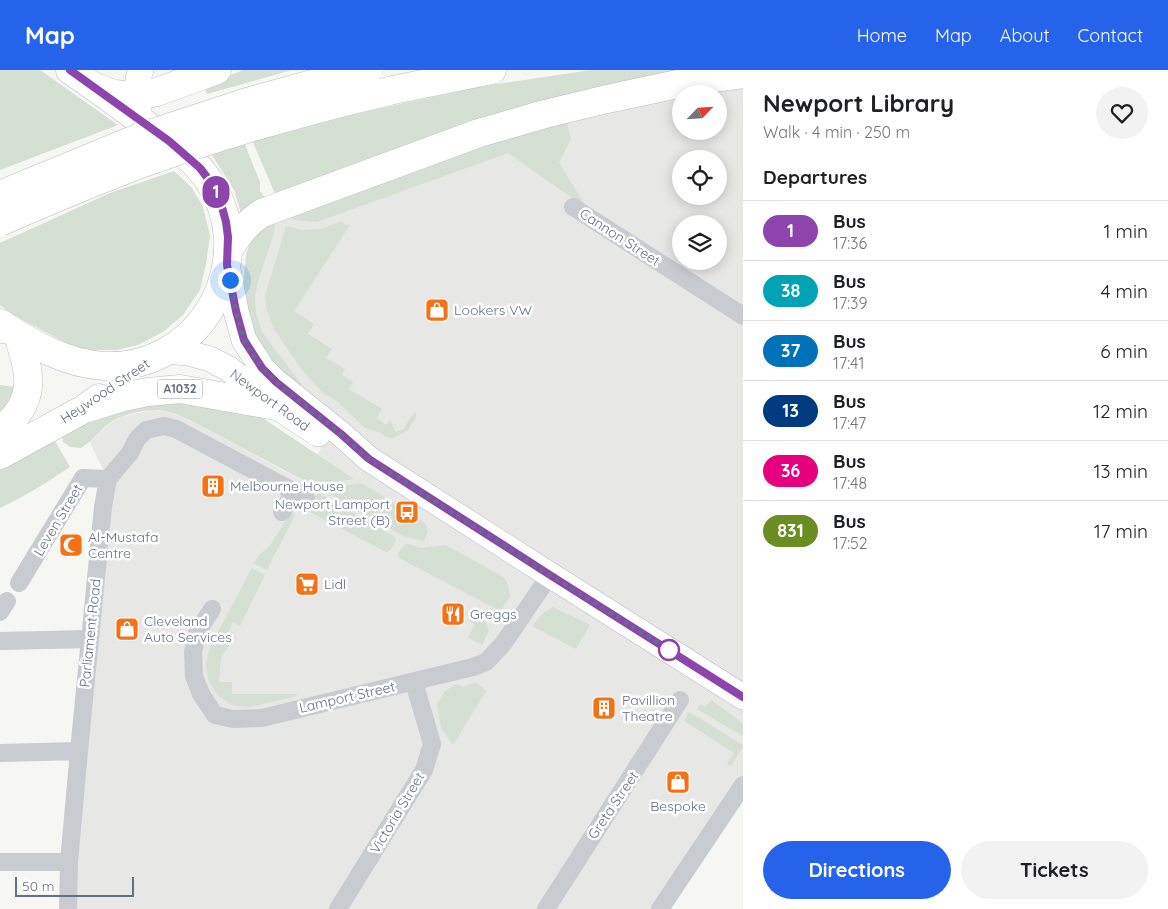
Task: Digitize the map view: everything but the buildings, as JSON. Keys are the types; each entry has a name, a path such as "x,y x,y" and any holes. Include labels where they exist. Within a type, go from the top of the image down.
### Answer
{"main road":[{"path":"70,70 95,88 114,94 139,96 158,92 217,70"},
{"path":"0,195 143,136 248,102 367,70"},
{"path":"0,222 45,202 150,161 253,127 393,90 492,70"},
{"path":"228,258 244,228 251,219 262,213 479,133 607,99 692,81 743,74"},
{"path":"139,96 169,141 200,168 216,192 222,207 227,230 228,258"},
{"name":"Heywood Street","path":"0,455 84,408 188,336 206,315 219,294 228,258"},
{"name":"Newport Road","path":"228,258 236,311 244,340 262,368 276,382 369,459 743,697"},
{"path":"7,329 45,349 77,362 103,366 124,365 162,353"},
{"path":"0,431 19,412 28,392 28,368 25,357 7,329"},
{"name":"Newport Road","path":"162,353 188,353 210,359 229,369 304,426 335,445 369,459"},
{"name":"A1032","path":"84,408 123,396 180,389 276,406"}],"street":[{"name":"Cannon Street","path":"573,207 743,316"},
{"name":"Parliament Road","path":"68,909 69,862 78,751 103,507 108,480 130,453 137,439 146,430 164,426 176,429 300,495 282,512"},
{"name":"Leven Street","path":"19,583 84,478 108,480"},
{"name":"Lamport Street","path":"212,609 198,633 193,652 194,676 201,694 215,715 233,719 262,718 414,682 486,662 503,644 550,575"},
{"path":"0,641 90,639"},
{"name":"Victoria Street","path":"338,909 424,770 432,744 414,682"},
{"name":"Greta Street","path":"546,909 680,700"},
{"path":"0,753 78,751"},
{"path":"660,909 743,785"},
{"path":"0,862 69,862"}],"shaded area":[{"path":"0,70 40,70 118,125 0,170"},
{"path":"243,70 292,70 207,94 204,86"},
{"path":"591,70 716,70 276,196 252,140 330,119 484,86"},
{"path":"743,87 743,785 663,909 68,909 108,480 90,442 110,423 121,417 152,410 169,412 188,419 301,480 329,436 258,349 246,256 261,224 566,120 672,98 672,140 728,140 728,89"},
{"path":"566,120 571,139 559,163 584,203 582,205 508,153 317,222 294,220 286,214 463,151"},
{"path":"244,142 260,182 260,191 267,200 241,213 234,190 212,155"},
{"path":"174,171 192,188 203,207 210,236 200,290 183,315 163,332 138,345 117,350 92,350 72,346 13,315 0,305 0,243 110,193"},
{"path":"273,219 275,225 273,236 258,281 255,298 256,313 262,332 301,384 298,387 258,349 242,298 246,256 251,238"},
{"path":"342,221 345,225 350,225 294,311 314,324 308,334 332,349 326,358 345,369 342,375 353,382 349,389 382,409 377,418 386,425 390,420 396,432 404,429 416,411 416,417 408,430 393,438 365,428 338,402 323,393 302,370 274,329 266,308 265,296 286,226 301,230 322,229"},
{"path":"0,385 15,387 11,400 0,411"},
{"path":"176,398 255,413 354,479 314,486 188,419 174,413 162,411 137,412 114,420 81,448 70,447 63,442 62,435 105,414"},
{"path":"55,441 70,467 36,489 0,508 0,470"},
{"path":"362,483 425,523 428,531 424,541 403,536 321,489"},
{"path":"317,492 395,537 392,548 387,552 384,551 308,511"},
{"path":"291,512 295,515 267,570 254,564 260,554 269,547"},
{"path":"406,543 420,548 446,545 505,578 510,597 500,611 399,558 398,553"},
{"path":"252,568 265,575 240,626 233,622 225,639 229,646 221,657 219,682 232,682 232,694 296,694 297,696 250,707 232,705 218,696 208,680 206,663 210,647"},
{"path":"478,607 482,610 489,631 482,645 468,638 475,624 470,621"},
{"path":"553,607 590,625 576,649 532,626 543,613"},
{"path":"476,682 486,691 453,745 441,728 437,705 444,692 456,684 463,687"},
{"path":"711,700 743,724 743,736 697,709 701,704 705,707"},
{"path":"689,712 743,745 731,766 727,764 734,753 684,721"}],"bus line":[{"name":"1","path":"70,70 169,141 200,168 209,180 216,192 226,222 228,237 227,265 244,340 262,368 276,382 369,459 743,697"}],"place":[{"name":"Lookers VW","path":"437,310"},
{"name":"Melbourne House","path":"213,486"},
{"name":"Newport Lamport Street (B)","path":"407,512"},
{"name":"Al-Mustafa Centre","path":"71,545"},
{"name":"Lidl","path":"307,584"},
{"name":"Greggs","path":"453,614"},
{"name":"Cleveland Auto Services","path":"127,629"},
{"name":"Pavillion Theatre","path":"604,708"},
{"name":"Bespoke","path":"678,782"}],"route":[{"path":"230,280 244,340 262,368 276,382 369,459 674,653 669,650"}]}
